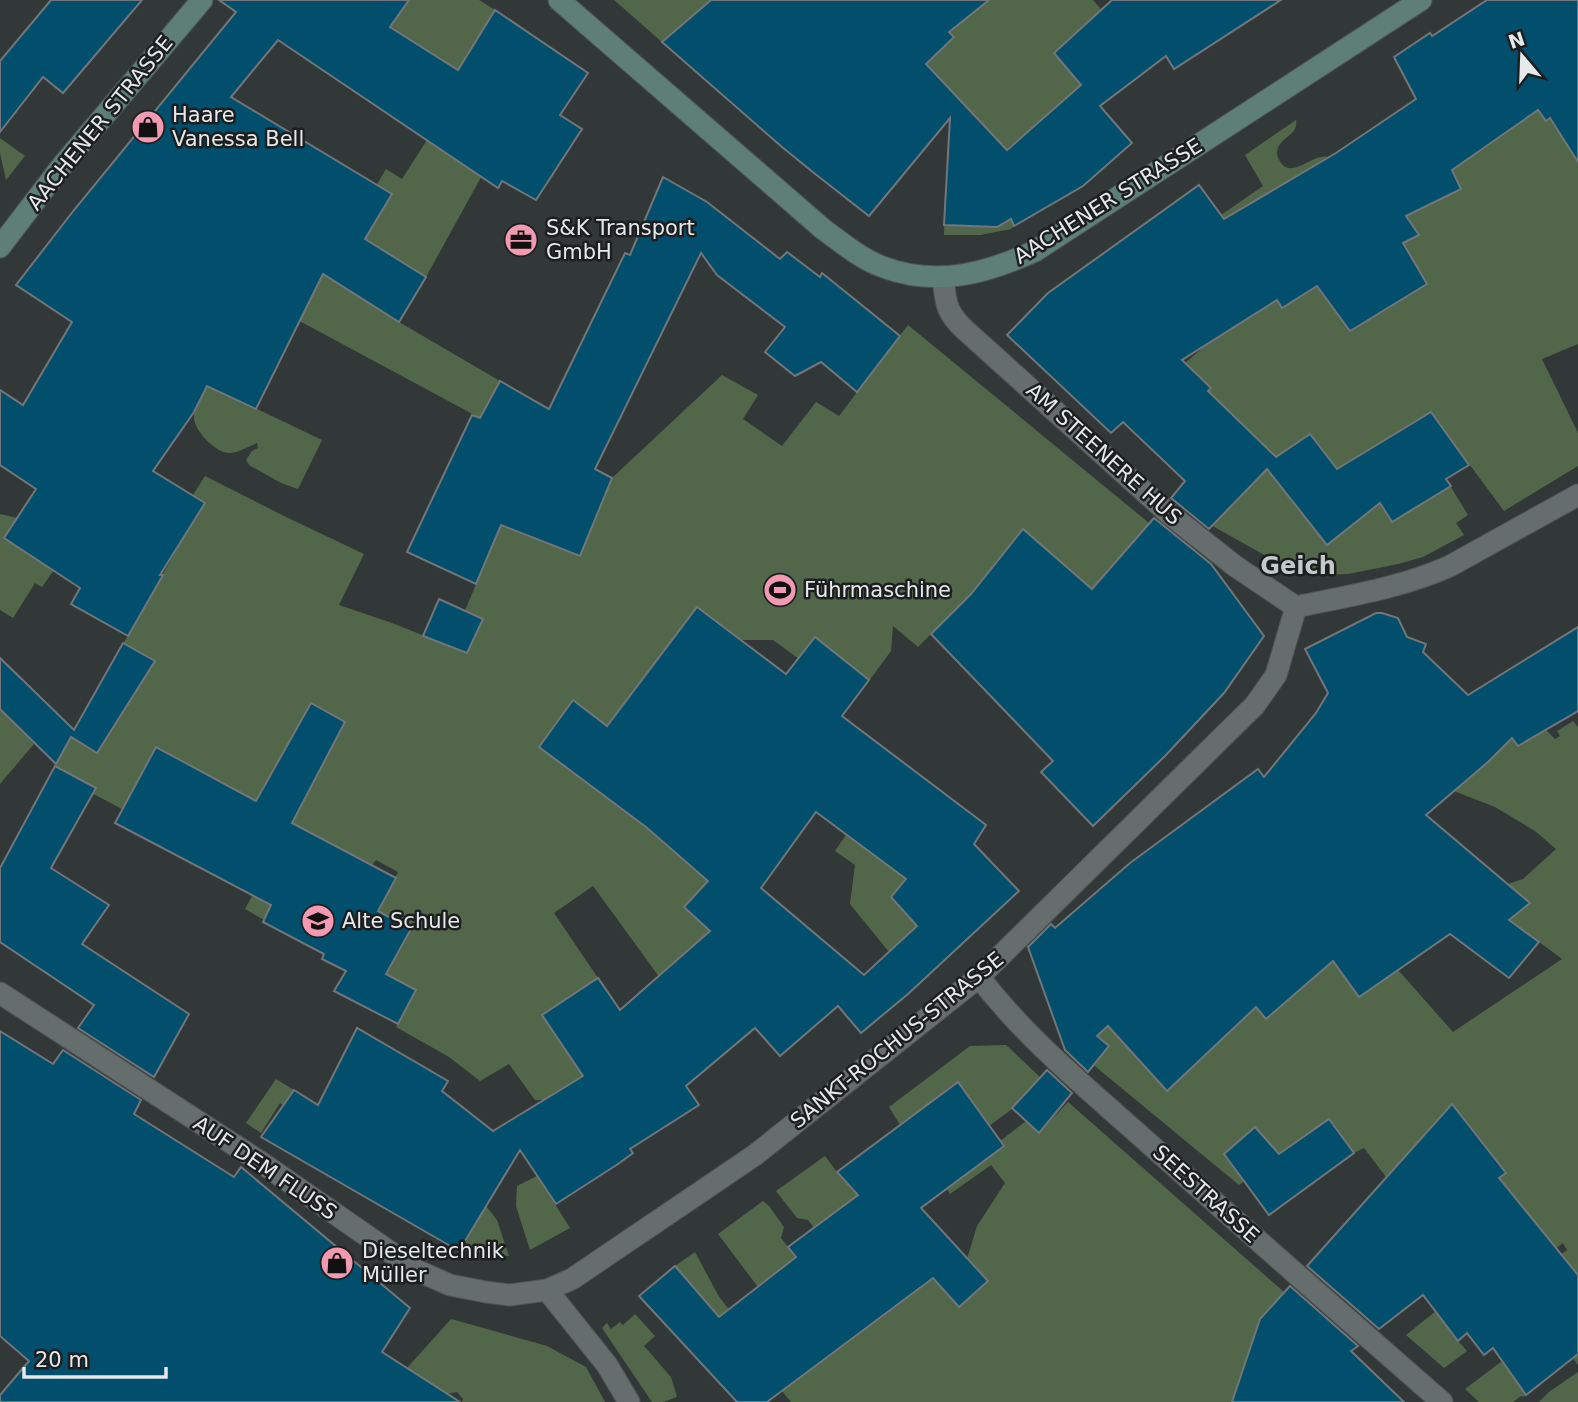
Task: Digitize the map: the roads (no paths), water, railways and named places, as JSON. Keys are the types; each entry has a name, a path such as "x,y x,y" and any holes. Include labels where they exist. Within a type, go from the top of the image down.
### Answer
{"street":[{"name":"AACHENER STRASSE","path":"0,247 61,167 202,0"},
{"name":"AACHENER STRASSE","path":"559,0 841,243 881,267 916,276 943,278 988,271 1035,251 1422,0"},
{"name":"AM STEENERE HUS","path":"943,278 949,313 964,329 1168,513 1235,566 1296,607"},
{"path":"1296,607 1385,589 1433,574 1578,495"},
{"name":"SANKT-ROCHUS-STRASSE","path":"547,1290 572,1279 755,1156 979,976 1255,705 1276,675 1296,607"},
{"name":"SEESTRASSE","path":"979,976 1017,1023 1058,1062 1442,1402"},
{"name":"AUF DEM FLUSS","path":"0,993 258,1161 416,1270 450,1284 486,1292 510,1295 547,1290"},
{"path":"547,1290 607,1365 629,1402"}],"place":[{"name":"Haare Vanessa Bell","path":"148,127"},
{"name":"S&K Transport GmbH","path":"521,240"},
{"name":"Führmaschine","path":"780,590"},
{"name":"Alte Schule","path":"318,921"},
{"name":"Dieseltechnik Müller","path":"337,1263"}],"district":[{"name":"Geich","path":"1298,566"}]}
